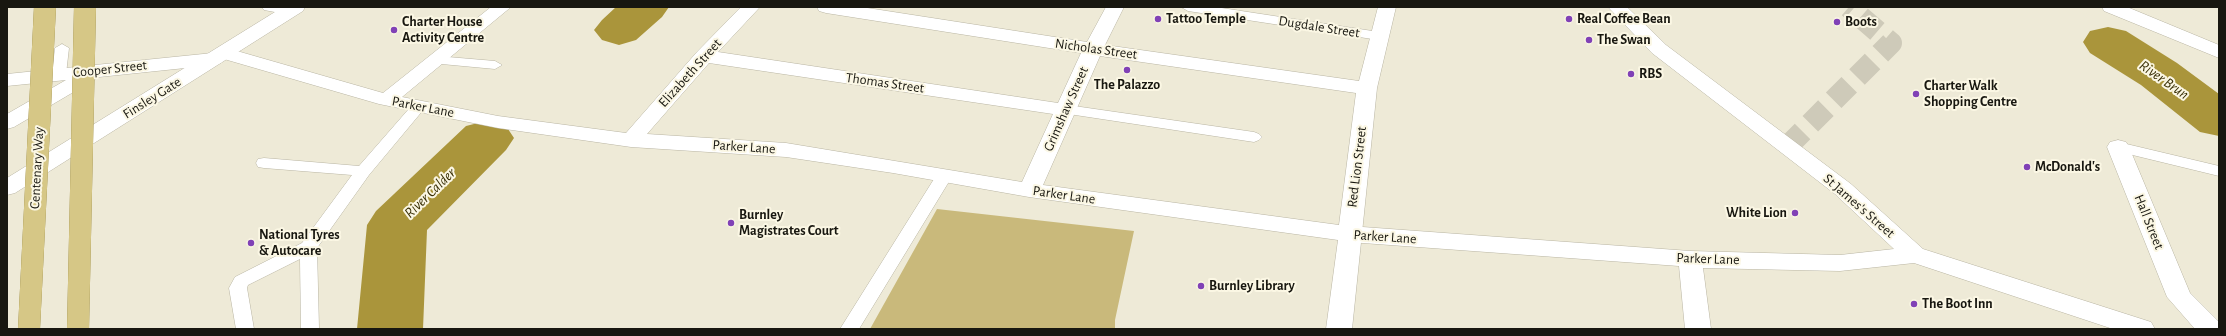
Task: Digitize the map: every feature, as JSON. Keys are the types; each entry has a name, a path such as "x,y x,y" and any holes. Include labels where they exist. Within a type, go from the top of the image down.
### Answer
{"main road":[{"name":"Centenary Way","path":"29,329 45,7"},
{"path":"78,329 85,7"}],"street":[{"path":"386,100 502,7"},
{"name":"Elizabeth Street","path":"631,140 704,56 751,7"},
{"name":"Nicholas Street","path":"826,7 1093,49 1367,88"},
{"name":"Grimshaw Street","path":"1029,190 1067,110 1093,49 1115,7"},
{"name":"Red Lion Street","path":"1339,329 1367,88 1387,7"},
{"name":"St James's Street","path":"1617,7 1659,49 1843,189 1915,255 2142,329"},
{"path":"2110,7 2219,52"},
{"name":"Finsley Gate","path":"7,188 293,9"},
{"name":"Parker Lane","path":"219,56 386,100 498,122 631,140 786,150 1029,190 1349,234 1690,259 1840,263 1915,255"},
{"name":"Cooper Street","path":"7,80 219,56"},
{"name":"Thomas Street","path":"704,56 1067,110"},
{"path":"7,123 97,70"},
{"name":"Hall Street","path":"2118,147 2180,297 2210,329"},
{"path":"1690,259 1698,329"}],"lane":[{"path":"269,7 293,9"},
{"name":"Dugdale Street","path":"1188,7 1379,36"},
{"path":"59,74 62,48"},
{"path":"436,60 494,65"},
{"path":"245,329 238,288 241,281 308,248 363,171 419,106"},
{"path":"1067,110 1254,137"},
{"path":"2118,147 2219,171"},
{"path":"264,163 363,171"},
{"path":"849,329 945,175"},
{"path":"308,248 310,329"}],"shaded area":[{"path":"937,209 1134,231 1115,320 1115,329 870,329"}],"waterway":[{"name":"River Calder","path":"619,30 645,7"},
{"name":"River Brun","path":"2108,42 2159,74 2219,120"},
{"name":"River Calder","path":"390,329 397,225 486,138"}],"tunnel":[{"path":"1787,147 1891,43 1849,7"}],"place":[{"name":"Tattoo Temple","path":"1158,19"},
{"name":"Real Coffee Bean","path":"1569,19"},
{"name":"Boots","path":"1837,22"},
{"name":"Charter House Activity Centre","path":"394,30"},
{"name":"The Swan","path":"1589,40"},
{"name":"The Palazzo","path":"1127,70"},
{"name":"RBS","path":"1631,74"},
{"name":"Charter Walk Shopping Centre","path":"1916,94"},
{"name":"McDonald's","path":"2027,167"},
{"name":"White Lion","path":"1795,213"},
{"name":"Burnley Magistrates Court","path":"731,223"},
{"name":"National Tyres & Autocare","path":"251,243"},
{"name":"Burnley Library","path":"1201,286"},
{"name":"The Boot Inn","path":"1914,304"}]}
